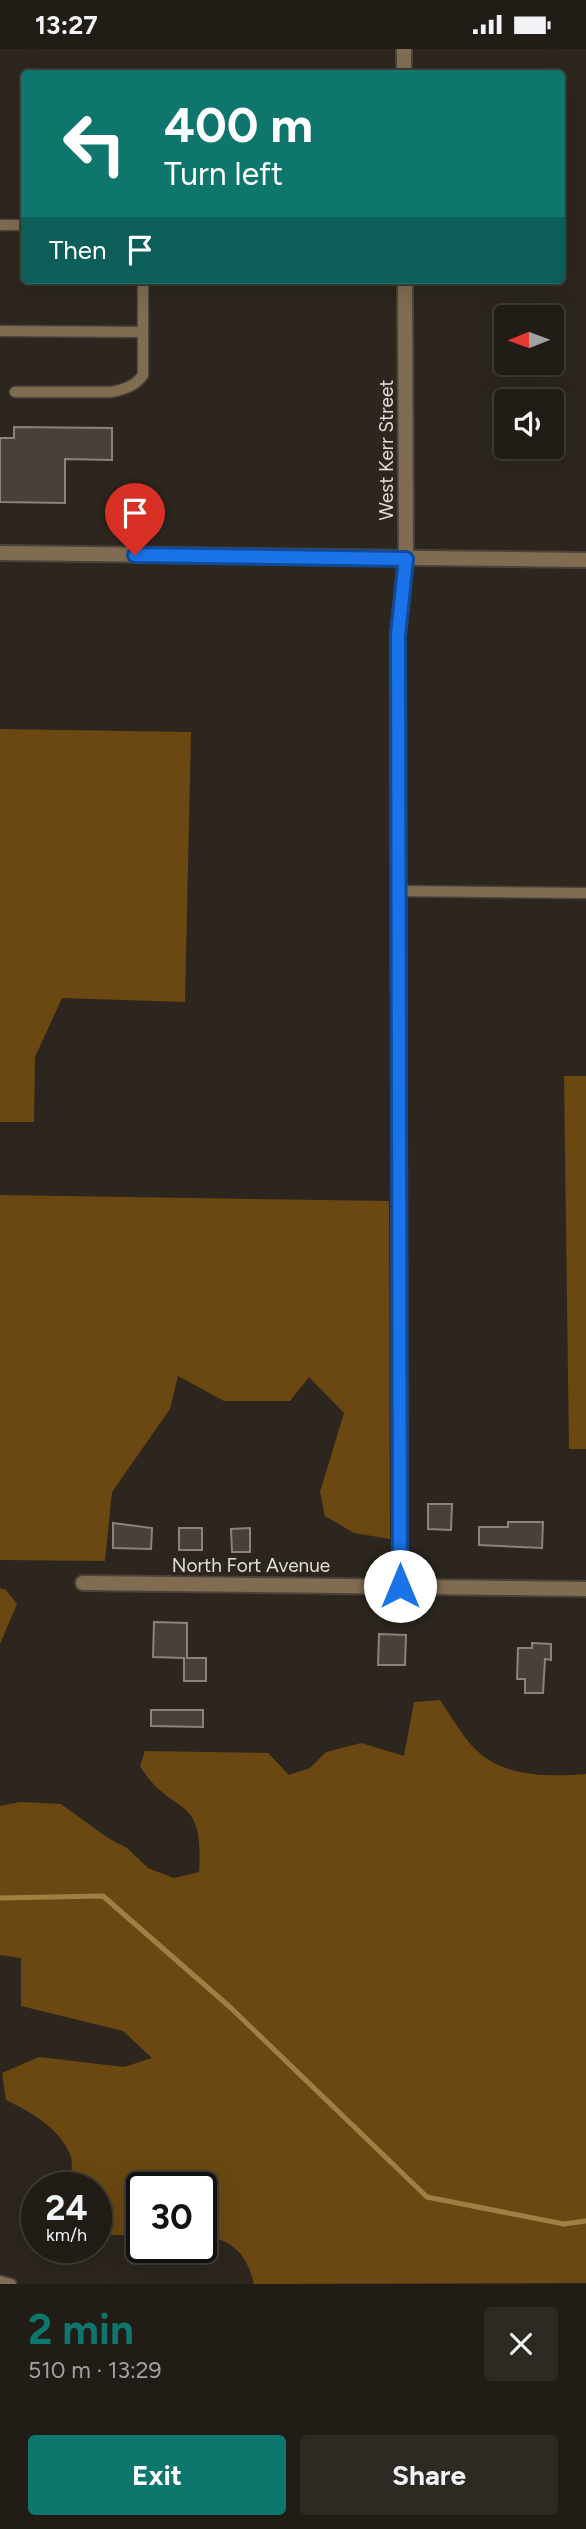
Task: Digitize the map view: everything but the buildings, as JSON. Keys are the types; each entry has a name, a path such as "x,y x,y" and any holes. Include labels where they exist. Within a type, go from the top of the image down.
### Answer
{"street":[{"path":"404,49 404,70"},
{"name":"West Kerr Street","path":"400,1586 398,635 406,559 405,284"},
{"path":"0,553 586,559"},
{"name":"North Fort Avenue","path":"83,1583 586,1589"}],"lane":[{"path":"0,225 21,225"},
{"path":"15,392 125,390 143,375 143,284"},
{"path":"0,331 143,332"},
{"path":"398,891 586,893"}],"shaded area":[{"path":"0,729 191,732 185,1002 62,998 35,1057 34,1122 0,1122"},
{"path":"564,1076 586,1076 586,1449 569,1449"},
{"path":"0,1195 389,1201 390,1539 354,1533 325,1516 320,1492 344,1413 309,1377 290,1401 224,1401 178,1376 170,1409 112,1492 105,1561 0,1560"},
{"path":"0,1588 6,1590 17,1604 0,1644"},
{"path":"440,1700 476,1750 500,1766 542,1775 586,1774 586,2283 254,2284 242,2256 230,2244 217,2239 217,2172 126,2172 126,2235 112,2235 112,2172 71,2172 70,2154 51,2128 6,2100 2,2073 39,2057 124,2067 152,2058 123,2031 21,2006 21,1958 0,1955 0,1806 20,1802 61,1804 108,1838 127,1848 148,1868 174,1878 199,1872 200,1846 197,1828 184,1808 152,1782 140,1766 145,1751 268,1753 289,1775 310,1768 326,1752 361,1743 404,1756 414,1702"}],"waterway":[{"path":"0,1898 103,1896 231,2008 427,2197 564,2224 586,2221"}],"route":[{"path":"135,555 406,559 398,635 400,1586"}]}
